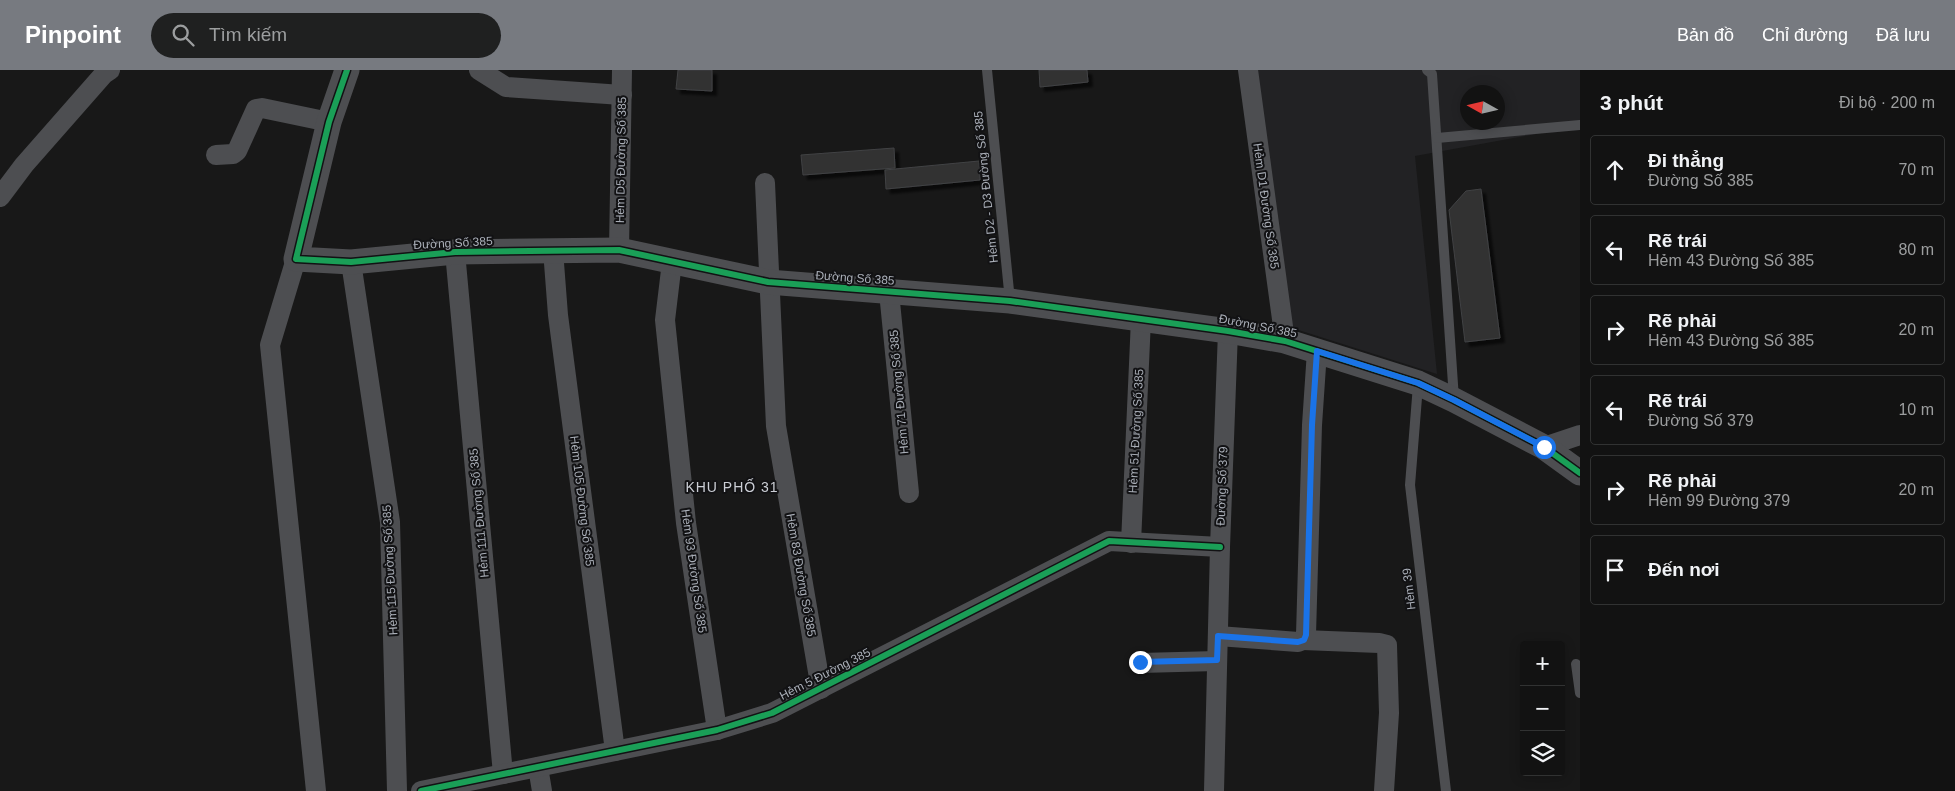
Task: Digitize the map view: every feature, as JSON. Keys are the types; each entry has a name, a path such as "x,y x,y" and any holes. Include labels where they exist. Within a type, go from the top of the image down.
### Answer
{"street":[{"path":"316,791 270,345 296,259 330,122 347,70"},
{"path":"479,70 506,88 622,95"},
{"name":"Hẻm D5 Đường Số 385","path":"619,250 622,70"},
{"name":"Hẻm D1 Đường Số 385","path":"1248,70 1285,341"},
{"path":"0,197 101,71"},
{"path":"216,155 233,154 237,151 256,109 262,108 330,122"},
{"name":"Hẻm 83 Đường Số 385","path":"765,183 776,426 821,689"},
{"name":"Hẻm 105 Đường Số 385","path":"553,250 558,315 615,751"},
{"name":"Đường Số 385","path":"296,259 351,262 455,252 619,250 768,282 1010,301 1228,331 1285,341 1418,383 1544,447 1580,473"},
{"name":"Hẻm 111 Đường Số 385","path":"455,252 503,774"},
{"name":"Hẻm 115 Đường Số 385","path":"351,262 390,522 397,791"},
{"name":"Hẻm 93 Đường Số 385","path":"672,262 665,320 686,523 717,730"},
{"name":"Hẻm 71 Đường Số 385","path":"889,292 909,493"},
{"name":"Hẻm 51 Đường Số 385","path":"1131,543 1141,319"},
{"name":"Đường Số 379","path":"1214,791 1228,331"},
{"path":"1304,640 1306,635 1312,425 1317,351"},
{"path":"1544,447 1580,435"},
{"name":"Hẻm 5 Đường 385","path":"420,791 717,730 772,713 1110,541 1220,547"},
{"path":"1218,636 1298,642 1304,640 1379,642 1387,645 1389,713 1384,791"},
{"path":"1140,662 1217,660"},
{"path":"538,767 542,791"}],"lane":[{"name":"Hẻm D2 - D3 Đường Số 385","path":"987,70 1010,301"},
{"path":"1431,71 1454,400"},
{"path":"1437,138 1580,125"},
{"name":"Hẻm 39","path":"1418,383 1410,485 1446,791"},
{"path":"1576,664 1580,693"}],"shaded area":[{"path":"1251,70 1580,70 1580,126 1415,156 1437,374 1286,326"}],"building":[{"path":"678,70 712,70 712,91 676,89"},
{"path":"1039,70 1087,70 1088,82 1040,87"},
{"path":"894,148 895,168 803,175 801,155"},
{"path":"979,161 980,180 886,189 885,170"},
{"path":"1481,189 1500,338 1465,342 1449,210 1466,191"}],"cycle path":[{"path":"347,70 329,122 296,259 351,262 455,252 619,250 768,282 1010,301 1228,331 1285,341 1418,383 1544,447 1580,473"},
{"path":"421,791 717,730 772,713 1109,541 1220,547"}],"district":[{"name":"KHU PHỐ 31","path":"732,487"}],"route":[{"path":"1140,662 1217,660 1218,636 1298,642 1304,640 1306,635 1312,425 1317,351 1418,383 1544,447"}]}
